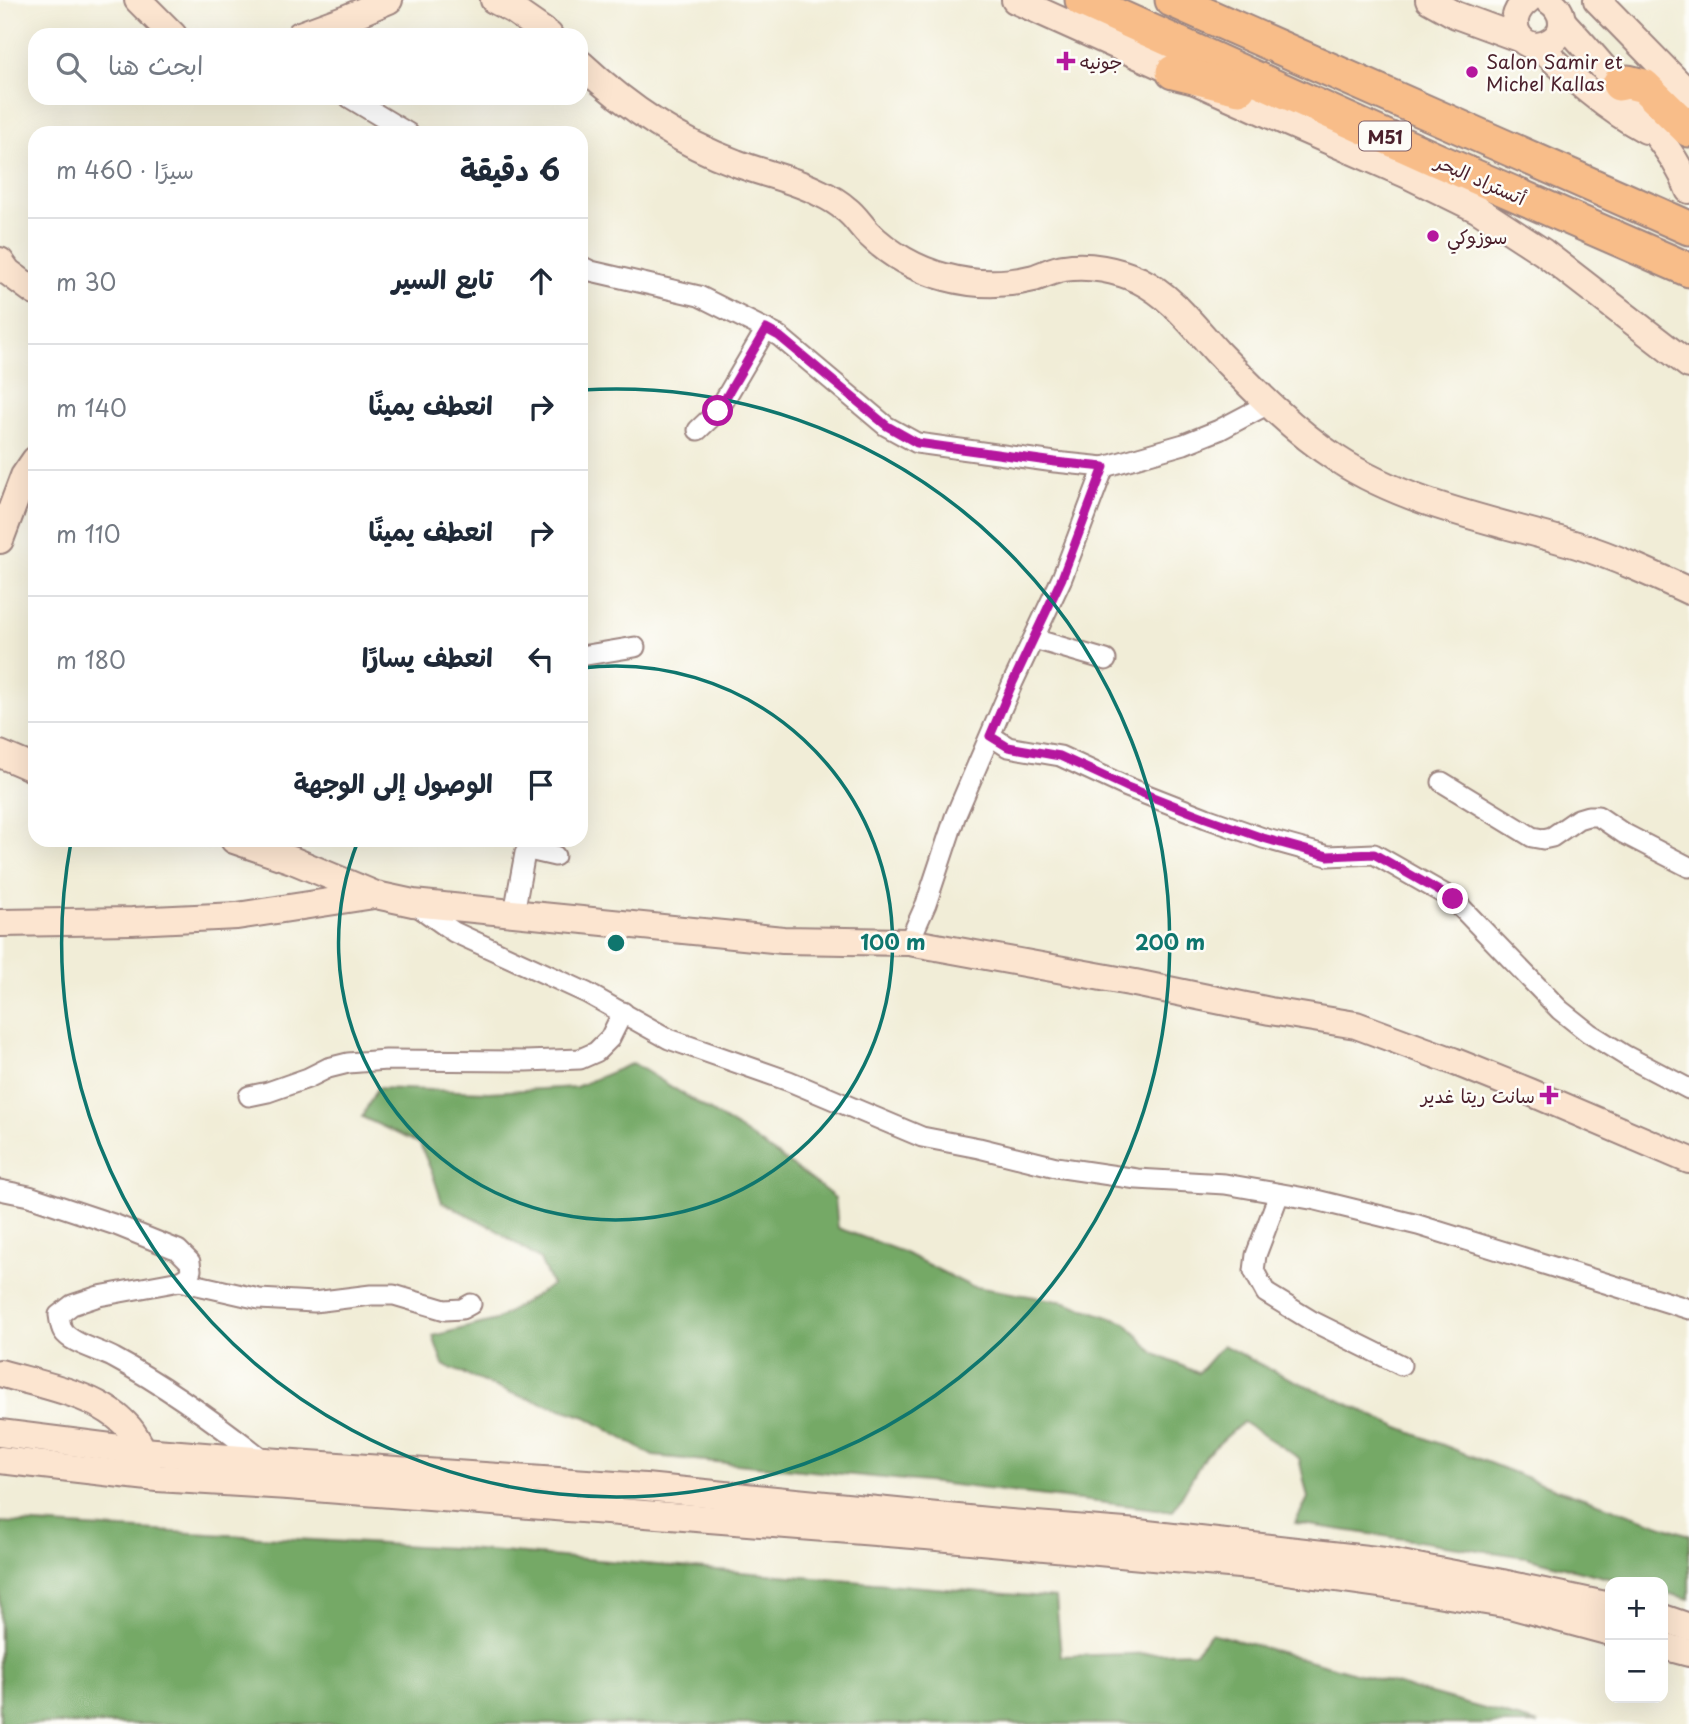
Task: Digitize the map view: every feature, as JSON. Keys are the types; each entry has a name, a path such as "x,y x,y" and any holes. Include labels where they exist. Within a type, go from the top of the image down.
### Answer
{"highway":[{"name":"أتستراد البحر","path":"1082,0 1689,270"},
{"name":"أتستراد البحر","path":"1172,0 1689,228"},
{"path":"1173,72 1281,100 1320,107"},
{"path":"1619,85 1628,82 1644,86 1673,133"}],"street":[{"path":"138,0 166,28"},
{"path":"320,28 389,0"},
{"path":"494,0 513,9 539,28"},
{"path":"1015,0 1408,175 1477,209 1543,252 1689,365"},
{"path":"1598,0 1689,94"},
{"path":"1433,1 1456,15 1482,25 1524,17"},
{"path":"1524,17 1548,44 1561,30 1558,6"},
{"path":"1558,6 1619,85"},
{"path":"1524,17 1569,75 1628,120 1673,133 1670,151 1686,183"},
{"path":"588,70 643,115 672,133 733,163 820,192 849,211 868,233 891,252 917,267 946,277 975,282 1005,283 1034,278 1062,268 1082,267 1111,271 1138,280 1171,300 1219,353 1302,433 1328,453 1376,481 1416,498 1607,555 1689,591"},
{"path":"361,105 396,126"},
{"path":"0,261 8,272 28,287"},
{"path":"588,270 699,296 766,329 779,336 887,426 917,443 1104,467 1184,444 1219,430 1269,403"},
{"path":"698,430 718,411 766,329"},
{"path":"909,942 926,904 955,817 1062,578 1104,467"},
{"path":"0,540 28,479"},
{"path":"1034,639 1106,660"},
{"path":"588,655 635,647"},
{"path":"990,736 1008,747 1060,756 1127,787 1263,838 1328,856 1374,854 1453,899 1560,1010 1589,1033 1689,1089"},
{"path":"0,754 28,766"},
{"path":"1442,782 1532,837 1543,839 1578,820 1598,816 1623,833 1689,867"},
{"path":"254,847 376,895 413,903 783,940 909,942 1356,1025 1504,1082 1689,1160"},
{"path":"514,913 525,853 532,850 555,856"},
{"path":"0,923 237,916 376,895"},
{"path":"413,903 454,932 553,977 623,1012 669,1039 789,1081 922,1137 1056,1167 1138,1179 1225,1184 1315,1200 1418,1225 1689,1309"},
{"path":"249,1096 268,1093 328,1068 348,1063 386,1060 580,1059 596,1052 610,1038 623,1012"},
{"path":"0,1190 29,1196 116,1225 178,1250 190,1262 191,1270 188,1276 180,1281 72,1305 59,1315 62,1329 71,1340 100,1351 138,1371 197,1408 265,1461 288,1486"},
{"path":"1279,1194 1256,1255 1254,1271 1266,1293 1312,1321 1401,1365"},
{"path":"180,1281 259,1299 314,1302 371,1295 394,1296 445,1310 462,1309 471,1304"},
{"path":"0,1373 80,1396 109,1411 129,1428 157,1478"},
{"path":"0,1433 143,1451 645,1487 1138,1533 1385,1561 1605,1605"},
{"path":"0,1460 157,1478 926,1536 1250,1566 1510,1605 1605,1631"},
{"path":"1668,1620 1689,1627"},
{"path":"1668,1647 1689,1653"}],"green space":[{"path":"633,1063 762,1144 835,1198 838,1228 903,1252 970,1286 1065,1302 1126,1323 1155,1354 1198,1373 1223,1345 1269,1369 1397,1427 1538,1482 1689,1535 1689,1599 1668,1593 1668,1577 1605,1577 1526,1557 1295,1523 1308,1498 1299,1458 1243,1422 1205,1456 1173,1511 936,1483 653,1456 586,1417 505,1391 443,1365 433,1336 496,1320 552,1285 540,1260 492,1227 442,1202 420,1144 362,1117 377,1088 488,1092 576,1087"},
{"path":"0,1522 452,1548 1056,1598 1061,1656 1195,1652 1211,1633 1539,1724 0,1724"}],"place":[{"name":"جونيه","path":"1066,61"},
{"name":"Salon Samir et Michel Kallas","path":"1472,72"},
{"name":"سوزوكي","path":"1433,236"},
{"name":"سانت ريتا غدير","path":"1549,1095"}],"route":[{"path":"718,411 766,329 779,336 887,426 917,443 1104,467 1062,578 990,736 1008,747 1060,756 1127,787 1263,838 1328,856 1374,854 1453,899"}]}
